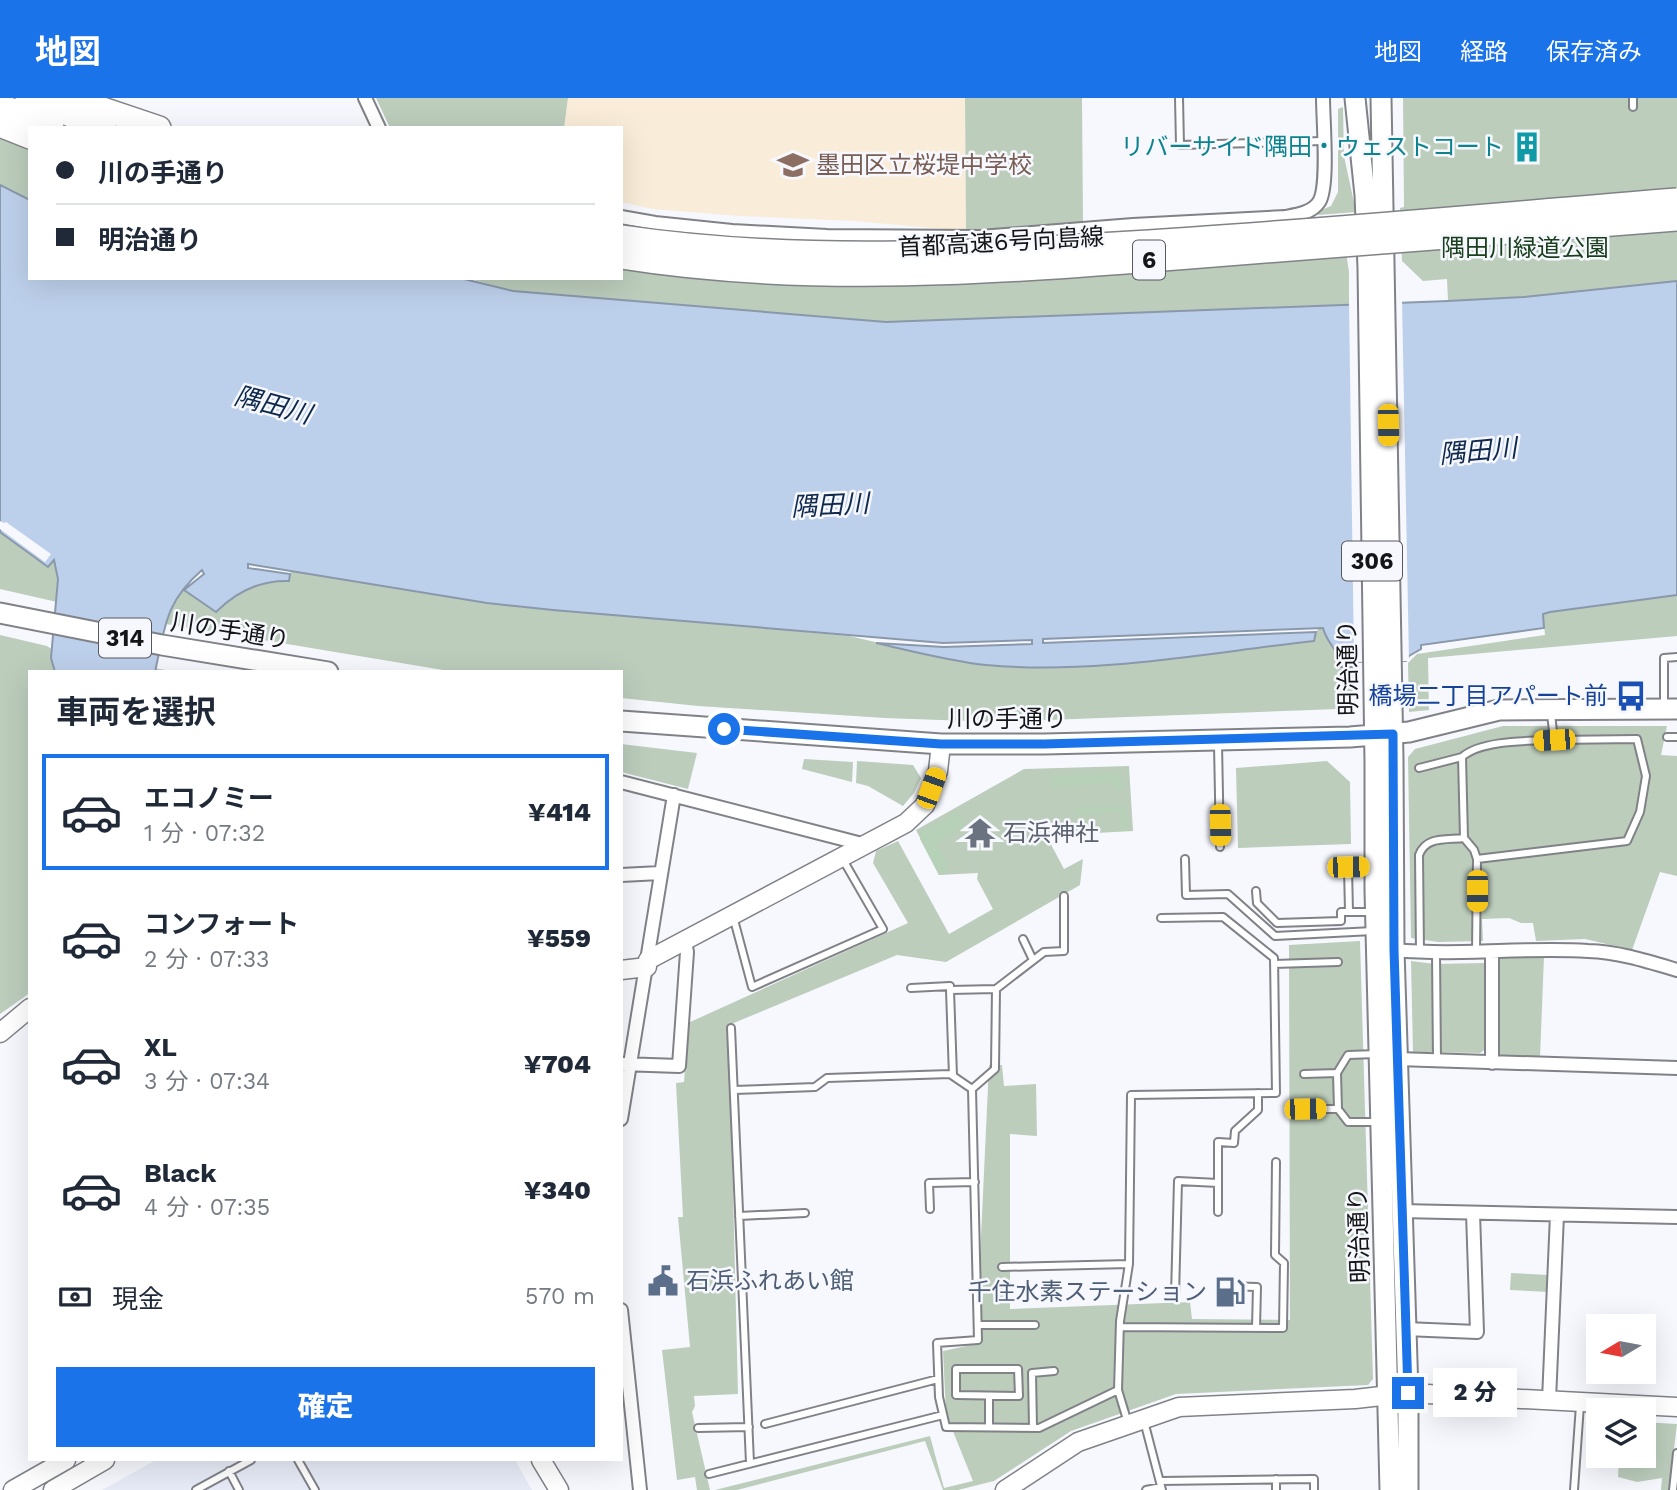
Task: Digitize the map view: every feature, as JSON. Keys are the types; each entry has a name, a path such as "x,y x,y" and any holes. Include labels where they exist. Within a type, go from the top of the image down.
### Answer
{"highway":[{"path":"27,98 99,126"},
{"path":"70,98 153,126"},
{"path":"0,105 47,126"},
{"path":"0,125 28,136"},
{"name":"首都高速6号向島線","path":"623,237 792,252 987,251 1234,237 1677,200"},
{"name":"首都高速6号向島線","path":"623,257 785,272 915,274 1028,269 1677,219"}],"main road":[{"name":"明治通り","path":"1355,98 1376,268"},
{"name":"明治通り","path":"1381,98 1376,268 1383,735 1394,950 1381,1122 1398,1394 1408,1490"},
{"name":"川の手通り","path":"2,613 162,645 316,670"},
{"name":"川の手通り","path":"623,721 941,744 1383,735 1434,727 1499,710 1670,709"},
{"name":"明治通り","path":"1383,735 1375,867 1376,921 1401,1211 1405,1329 1390,1490"}],"street":[{"path":"365,98 378,126"},
{"path":"623,217 733,231 827,236 980,237 1304,214 1318,204 1324,188 1322,98"},
{"path":"623,970 648,964 841,856 906,823 925,805 938,771 941,744"},
{"path":"623,782 862,845"},
{"path":"623,1097 626,1064 648,964 674,795"},
{"path":"623,874 660,873"},
{"path":"626,1064 679,1066 687,952 685,942"},
{"path":"1394,950 1436,954 1587,950 1629,956 1677,970"},
{"path":"1492,952 1492,1063"},
{"path":"0,1032 28,1010"},
{"path":"1388,1056 1437,1061 1677,1068"},
{"path":"1401,1211 1677,1217"},
{"path":"1405,1329 1477,1332 1473,1213"},
{"path":"1549,1400 1557,1215"},
{"path":"623,1334 640,1490"},
{"path":"1005,1490 1078,1442 1179,1407 1355,1399 1398,1394 1677,1407"},
{"path":"13,1490 64,1461"},
{"path":"53,1490 103,1461"},
{"path":"542,1461 559,1490"}],"lane":[{"path":"1179,98 1180,145 1323,141"},
{"path":"1633,98 1633,107"},
{"path":"1670,709 1664,658 1677,657"},
{"path":"1551,709 1554,740"},
{"path":"1667,737 1677,737"},
{"path":"1419,768 1462,757 1469,750 1511,742 1637,738 1646,776 1640,812 1627,841 1477,859"},
{"path":"1218,740 1220,847"},
{"path":"1462,757 1464,838 1474,849 1477,859 1476,952"},
{"path":"1420,952 1419,855 1422,846 1429,841 1464,838"},
{"path":"733,916 752,987 884,929 841,856"},
{"path":"1185,859 1186,895 1228,894 1275,936 1376,921"},
{"path":"1348,867 1349,912"},
{"path":"1337,868 1375,867"},
{"path":"1256,891 1257,904 1277,923 1341,921 1340,912 1349,912 1376,921"},
{"path":"950,990 996,989 1044,952 1063,951 1064,897"},
{"path":"1161,918 1223,917 1274,958 1276,1093 1131,1095 1129,1264 1120,1327 1118,1390 1136,1422 1161,1486"},
{"path":"1023,939 1033,960"},
{"path":"1436,954 1437,1061"},
{"path":"1275,964 1338,962"},
{"path":"911,988 950,986 953,1076"},
{"path":"972,1088 995,1069 996,989"},
{"path":"731,1028 750,1463"},
{"path":"1381,1122 1348,1122 1338,1109 1338,1073 1348,1055 1388,1056"},
{"path":"1304,1074 1338,1073"},
{"path":"734,1090 814,1087 827,1078 950,1074 972,1088"},
{"path":"972,1088 978,1340 937,1343 939,1397 946,1427 1039,1428 1118,1390"},
{"path":"1218,1212 1218,1142 1234,1143 1235,1131 1258,1110 1258,1093"},
{"path":"1305,1109 1338,1109"},
{"path":"1120,1327 1283,1328 1284,1263 1275,1255 1276,1162"},
{"path":"1175,1296 1178,1181 1218,1183"},
{"path":"930,1209 929,1183 975,1182"},
{"path":"739,1216 805,1213"},
{"path":"1002,1266 1129,1264"},
{"path":"1222,1286 1257,1287 1256,1328"},
{"path":"978,1325 1035,1325"},
{"path":"956,1368 1018,1369 1019,1396 989,1396 956,1395 956,1368"},
{"path":"1033,1428 1032,1373 1054,1371"},
{"path":"765,1424 938,1380"},
{"path":"989,1396 989,1427"},
{"path":"1574,1490 1580,1401"},
{"path":"709,1474 943,1415"},
{"path":"698,1428 749,1427"},
{"path":"1673,1490 1677,1453"},
{"path":"196,1490 249,1461"},
{"path":"299,1461 315,1490"},
{"path":"229,1471 239,1490"},
{"path":"1146,1490 1161,1486 1276,1479 1314,1479 1314,1490"},
{"path":"1276,1479 1276,1490"},
{"path":"1234,1480 1234,1490"}],"shaded area":[{"name":"墨田区立桜堤中学校","path":"568,98 965,98 966,231 854,221 652,209 623,202 623,126 564,126"},
{"path":"154,1461 516,1461 532,1490 102,1490"}],"green space":[{"path":"376,98 568,98 564,126 389,126"},
{"path":"965,98 1082,98 1083,223 966,231"},
{"name":"隅田川緑道公園","path":"1403,98 1677,98 1677,281 1523,297 1448,301 1447,279 1423,281 1402,261 1400,208 1404,207"},
{"path":"1343,107 1344,156 1356,212 1319,215 1316,212 1331,206 1338,192 1338,109"},
{"path":"0,117 28,129 28,199 0,185"},
{"path":"1344,239 1349,272 1349,305 886,322 513,291 474,280 623,280 623,247"},
{"path":"0,532 47,566 53,559 58,579 57,602 0,589"},
{"path":"291,571 487,603 849,636 986,665 1168,659 1313,641 1318,629 1323,628 1340,667 1355,667 1355,691 1351,703 1338,709 996,722 885,718 698,706 623,698 623,670 443,670 166,624 175,598 182,588 216,612 232,599 258,585 288,581"},
{"path":"1677,595 1677,636 1428,658 1429,710 1409,712 1408,663 1417,654 1545,635 1543,614 1550,612"},
{"path":"0,635 47,646 56,652 166,670 28,670 28,994 0,1014"},
{"path":"1503,726 1667,726 1661,755 1677,756 1677,876 1660,872 1632,950 1585,939 1536,941 1533,923 1521,923 1509,918 1482,919 1483,941 1438,942 1411,938 1408,757 1415,749"},
{"path":"623,744 697,753 688,789 623,773"},
{"path":"804,759 853,762 852,782 802,769"},
{"path":"857,761 913,765 921,778 914,793 903,806 868,786 856,783"},
{"path":"1327,761 1350,782 1351,844 1238,848 1236,768"},
{"path":"1129,766 1133,831 1060,835 1059,823 1046,835 1064,869 1083,859 1080,885 946,962 897,955 729,1025 738,1394 694,1396 695,1406 692,1412 710,1490 697,1490 695,1477 677,1480 662,1350 690,1347 678,1217 683,1217 676,1083 684,1082 688,1023 908,923 873,863 876,851 898,841 949,934 993,909 977,879 978,873 939,875 916,830 1024,769"},
{"path":"1121,773 1124,787 1117,789 1111,782 1053,788 1051,777 1055,775"},
{"path":"1126,806 1129,831 1121,831 1120,813 1074,815 1076,807"},
{"path":"956,812 963,817 964,826 937,843 947,863 946,874 939,875 920,839 920,832"},
{"path":"1360,941 1373,1379 1368,1385 1176,1394 1071,1431 994,1481 958,1490 943,1490 925,1441 737,1490 715,1490 930,1436 944,1488 973,1481 946,1414 943,1351 976,1344 989,1065 1002,1065 1004,1086 1036,1084 1037,1136 1010,1134 1010,1309 1190,1302 1192,1319 1290,1320 1289,945"},
{"path":"1499,956 1544,956 1540,1058 1495,1057"},
{"path":"1411,961 1486,965 1486,1049 1480,1053 1413,1052"},
{"path":"1511,1273 1549,1275 1549,1292 1510,1290"},
{"path":"1656,1423 1677,1424 1669,1490 1661,1490 1662,1478 1637,1482 1618,1477 1618,1468 1656,1468"}],"water":[{"name":"隅田川","path":"0,185 28,199 28,280 468,280 513,291 886,322 1448,301 1523,297 1677,281 1677,595 1550,612 1543,614 1544,628 1421,645 1421,649 1406,661 1353,662 1352,667 1340,667 1323,628 1043,639 1043,643 1316,632 1314,641 1191,657 1068,667 986,665 876,643 944,647 1032,644 1032,640 943,643 553,610 487,603 248,564 248,568 290,574 289,581 258,585 232,599 216,612 184,590 204,574 202,570 180,593 168,616 155,670 54,670 51,658 58,579 54,560 48,567 0,532"}],"pier":[{"path":"1402,299 1409,661 1354,662 1349,301"},
{"path":"0,521 6,522 51,554 45,562 0,529"}],"place":[{"name":"リバーサイド隅田・ウェストコート","path":"1527,147"},
{"name":"墨田区立桜堤中学校","path":"793,165"},
{"name":"橋場二丁目アパート前","path":"1631,696"},
{"name":"石浜神社","path":"980,833"},
{"name":"石浜ふれあい館","path":"663,1281"},
{"name":"千住水素ステーション","path":"1230,1292"}],"route":[{"path":"724,729 941,744 1044,744 1393,734 1394,950 1408,1393"}]}
